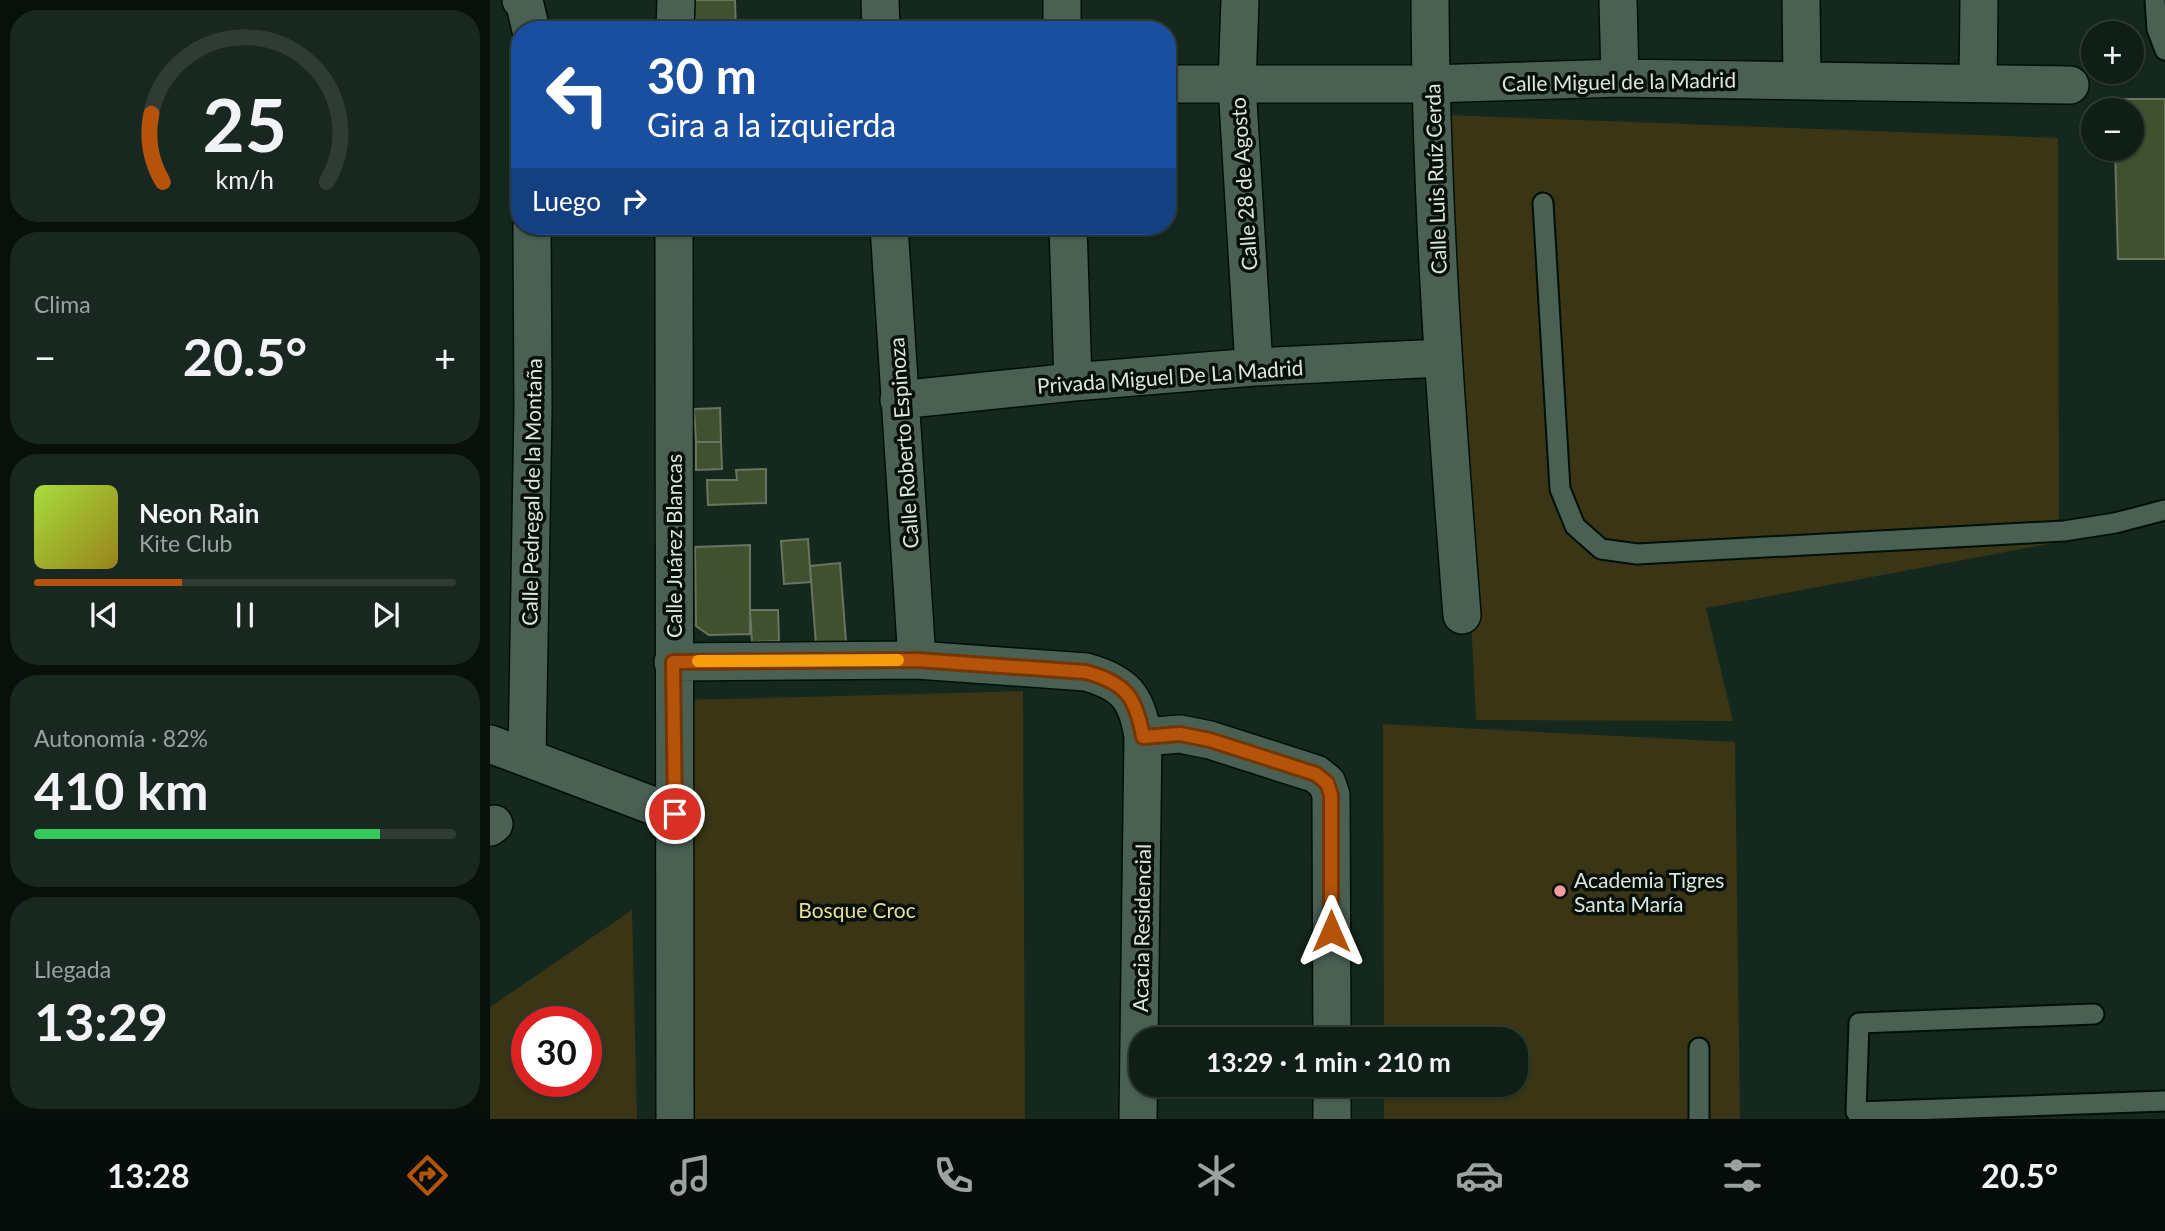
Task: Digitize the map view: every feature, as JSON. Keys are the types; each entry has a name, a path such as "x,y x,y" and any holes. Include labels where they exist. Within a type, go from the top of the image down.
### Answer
{"street":[{"path":"675,21 676,0"},
{"path":"880,0 881,21"},
{"path":"1062,0 1062,21"},
{"name":"Calle 28 de Agosto","path":"1240,0 1237,85 1254,368"},
{"name":"Calle Luis Ruíz Cerda","path":"1430,0 1430,84 1442,358 1462,615"},
{"path":"1618,0 1620,78"},
{"path":"1801,0 1802,80"},
{"path":"1978,83 1979,0"},
{"name":"Calle Miguel de la Madrid","path":"1176,84 1430,84 1620,78 2070,85"},
{"name":"Calle Pedregal de la Montaña","path":"527,758 533,235"},
{"name":"Calle Juárez Blancas","path":"674,235 675,1119"},
{"name":"Calle Roberto Espinoza","path":"890,235 917,660"},
{"path":"1068,235 1073,382"},
{"name":"Privada Miguel De La Madrid","path":"899,400 1073,382 1254,368 1442,358"},
{"name":"Acacia Residencial","path":"673,662 917,660 1086,672 1107,678 1125,690 1137,707 1143,737 1138,1119"},
{"path":"1143,737 1180,734 1210,740 1316,774 1327,783 1331,795 1332,1027"},
{"path":"490,744 675,814"},
{"path":"1332,1097 1332,1119"}],"lane":[{"path":"2155,0 2157,29 2165,50"},
{"path":"1543,203 1560,489 1575,526 1601,550 1637,554 2064,531 2115,523 2165,510"},
{"path":"2094,1014 1859,1023 1856,1112 2165,1101"},
{"path":"1699,1048 1699,1119"}],"green space":[{"path":"1446,115 2058,138 2059,542 1706,608 1733,721 1476,720"},
{"name":"Bosque Croc","path":"1023,691 1025,1119 691,1119 686,700"},
{"name":"Academia Tigres Santa María","path":"1383,724 1735,742 1740,1119 1384,1119 1384,1097 1528,1097 1528,1027 1384,1027"},
{"path":"632,910 637,1119 490,1119 490,1007"}],"building":[{"path":"692,0 735,0 736,21 692,21"},
{"path":"2144,99 2165,99 2165,259 2118,259 2115,161 2144,161"},
{"path":"720,408 721,442 696,442 694,409"},
{"path":"696,442 721,442 722,469 696,470"},
{"path":"766,469 766,503 708,505 707,480 737,480 736,470"},
{"path":"808,539 811,582 784,584 781,541"},
{"path":"750,545 750,634 709,635 696,626 695,547"},
{"path":"840,563 846,642 816,645 810,566"},
{"path":"750,610 778,610 779,641 752,642"}],"slow traffic":[{"path":"698,661 898,660"}],"place":[{"name":"Academia Tigres Santa María","path":"1560,891"}],"route":[{"path":"675,814 673,662 917,660 1086,672 1107,678 1125,690 1137,707 1143,737 1180,734 1210,740 1316,774 1327,783 1331,795 1331,931"}]}
